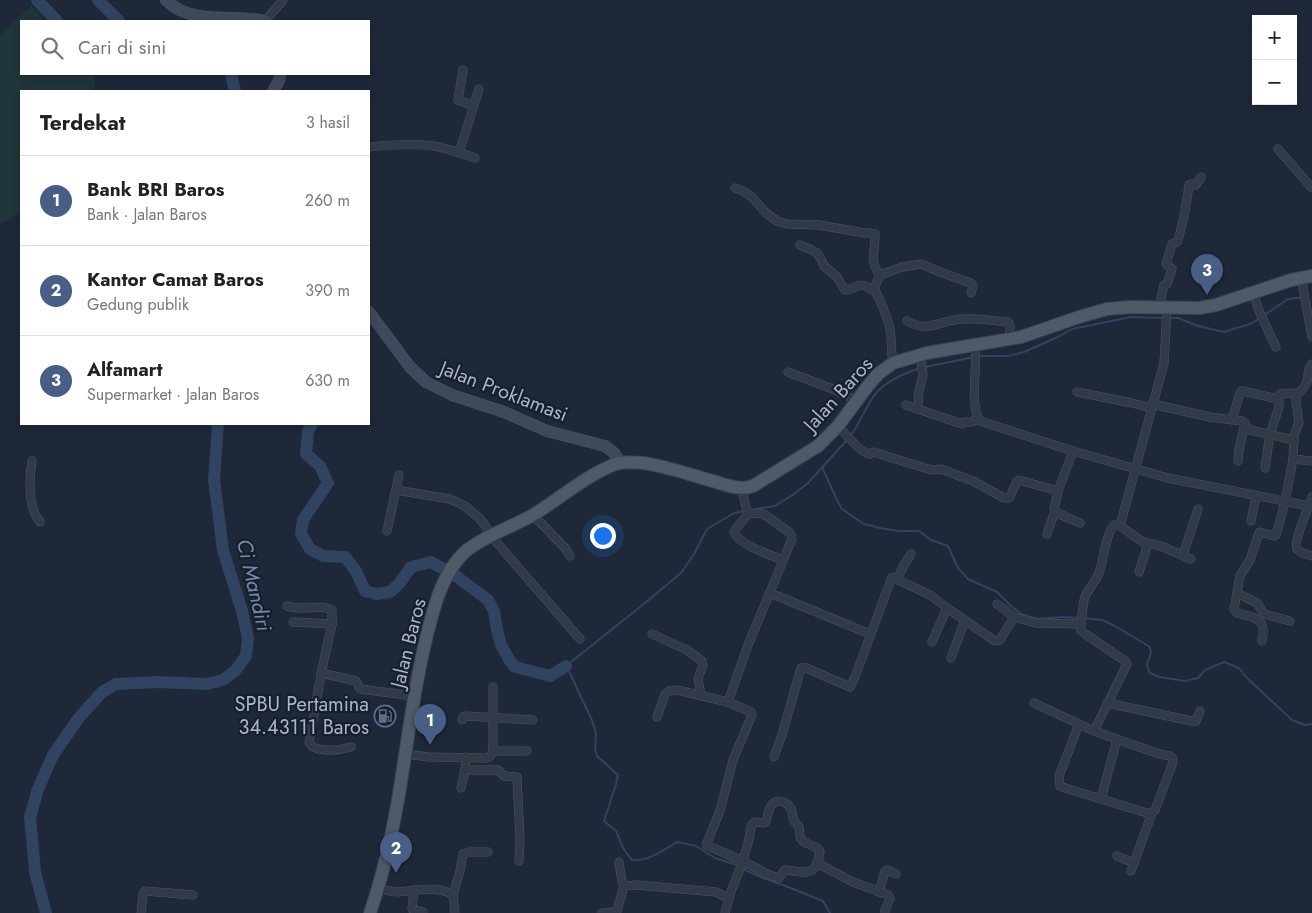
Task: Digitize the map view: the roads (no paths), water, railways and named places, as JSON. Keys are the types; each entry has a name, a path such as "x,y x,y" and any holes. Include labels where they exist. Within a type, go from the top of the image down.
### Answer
{"main road":[{"name":"Jalan Baros","path":"741,488 753,486 818,446 841,429 857,401 878,374 893,363 922,363 976,352 1010,339 1107,309 1131,307 1164,310 1216,306 1290,280 1307,277"},
{"path":"491,536 533,515 586,480 613,465 621,463 636,462 661,467 741,488"},
{"name":"Jalan Baros","path":"370,913 387,856 414,696 435,604 454,565 466,551 491,536"}],"street":[{"path":"166,0 182,12 203,16 260,20"},
{"path":"266,20 280,1"},
{"path":"463,70 458,100 473,106"},
{"path":"274,90 280,75"},
{"path":"459,152 479,89"},
{"path":"370,147 427,145 445,148 475,158"},
{"path":"1278,149 1312,188"},
{"path":"1120,526 1164,363 1166,322 1164,285 1167,284 1172,269 1166,264 1172,244 1177,242 1181,232 1189,184 1196,185 1200,177"},
{"path":"735,188 752,197 766,213 777,221 788,224 819,225 873,233 875,237 873,264 880,275"},
{"path":"800,245 817,254 824,266 837,277 845,290 849,290 859,284 872,290 874,288"},
{"path":"893,363 890,330 874,288 880,275 902,267 921,264 971,283 973,286 971,293"},
{"path":"1307,277 1307,300 1312,337"},
{"path":"1253,293 1276,348"},
{"name":"Jalan Proklamasi","path":"370,318 410,367 426,382 452,395 504,412 547,430 605,446 614,453 621,463"},
{"path":"907,320 921,327 963,318 1008,322 1010,325 1010,339"},
{"path":"976,352 974,397 978,418 986,423 1073,451 1168,478 1309,506"},
{"path":"917,408 920,399 918,396 922,363"},
{"path":"1262,641 1264,629 1262,623 1252,617 1236,612 1234,609 1241,572 1250,560 1259,533 1276,535 1286,502 1293,459 1294,435 1299,421 1297,395 1305,387 1308,369 1312,364"},
{"path":"788,372 836,390 857,401"},
{"path":"1076,392 1210,417 1242,421 1250,430 1294,440"},
{"path":"1232,420 1241,392 1277,400"},
{"path":"1266,468 1270,434 1279,407 1277,400 1280,394 1292,393 1297,395"},
{"path":"906,405 962,424 964,422 972,422 978,418"},
{"path":"1238,461 1245,423"},
{"path":"841,429 867,453 871,454 874,452 932,470 941,470 973,481 1004,498 1010,497 1019,480 1058,491"},
{"path":"1047,534 1055,511 1058,491 1073,451"},
{"path":"1293,459 1312,461"},
{"path":"32,461 30,472 32,504 36,517 40,522"},
{"path":"387,531 399,475"},
{"path":"741,488 747,511 734,532 735,536 749,546 783,560"},
{"path":"396,490 450,499 465,506 479,518 491,536 580,638"},
{"path":"1251,521 1256,496"},
{"path":"1312,497 1296,545 1298,550 1312,556"},
{"path":"1183,555 1198,509"},
{"path":"728,702 748,645 792,539 792,535 765,515 747,511"},
{"path":"1055,511 1080,523"},
{"path":"533,515 566,549 570,556"},
{"path":"1094,730 1127,664 1081,632 1084,598 1095,582 1100,570 1112,528 1114,525 1120,526 1148,544 1161,546 1191,558"},
{"path":"1139,572 1148,544"},
{"path":"898,580 911,554"},
{"path":"774,757 802,668 850,687 892,577 930,595 993,640 998,641 1014,617"},
{"path":"770,593 870,634"},
{"path":"1237,593 1257,603 1264,614 1290,621"},
{"path":"997,604 1014,617 1036,623 1082,622"},
{"path":"287,606 292,608 323,607 332,610 332,624 321,673 309,745 321,750 343,750 351,747"},
{"path":"932,642 947,608"},
{"path":"951,658 965,620"},
{"path":"293,622 332,624"},
{"path":"652,634 687,650 702,661 703,666 698,678 701,696"},
{"path":"321,673 356,681 361,689 414,696"},
{"path":"405,754 429,757 486,758 491,756 493,750 493,687"},
{"path":"657,717 665,694 669,690 677,690 728,702 751,712 752,715 733,760 720,811 706,845 742,865 778,878 780,878 785,870 802,873 813,870 820,853 819,848 802,839 799,828 793,820 793,812 790,807 784,802 773,803 770,806 766,822 756,821 752,823 742,865 725,913"},
{"path":"1034,703 1094,730 1159,754 1170,756 1173,759 1155,810 1152,812 1132,871"},
{"path":"1107,703 1192,721 1196,720 1200,711"},
{"path":"462,720 464,716 533,720"},
{"path":"1080,724 1059,776 1060,786 1146,813 1152,812"},
{"path":"1100,799 1117,739"},
{"path":"493,750 526,751"},
{"path":"461,788 466,757"},
{"path":"465,770 498,770 504,776 517,776 520,838 519,862"},
{"path":"455,913 453,895 463,854 468,852 488,852"},
{"path":"1117,856 1134,863"},
{"path":"619,862 622,882 625,886"},
{"path":"817,863 841,876 890,897 885,913"},
{"path":"878,892 885,871 888,870 896,874"},
{"path":"625,886 636,885 716,892 729,899"},
{"path":"602,913 617,911 625,886"},
{"path":"378,888 398,892 440,890 453,895"},
{"path":"414,890 412,909 423,912"},
{"path":"141,913 145,891 193,895"}],"waterway":[{"name":"Ci Mandiri","path":"37,0 56,20"},
{"path":"98,0 118,20"},
{"name":"Ci Mandiri","path":"231,75 235,90"},
{"path":"1263,316 1288,299 1303,297"},
{"path":"978,356 1008,356 1024,352 1072,329 1131,317 1164,318"},
{"path":"1169,318 1178,318 1198,326 1224,332 1250,324 1259,319"},
{"path":"925,367 974,357"},
{"path":"851,435 870,402 882,387 894,379 920,368"},
{"name":"Ci Mandiri","path":"46,913 35,872 30,817 38,789 53,755 78,719 102,692 116,684 156,682 207,684 223,680 235,671 246,656 248,638 242,611 223,550 214,480 218,425"},
{"path":"311,425 308,431 306,454 320,466 328,483 303,520 301,534 310,549 323,556 345,557 356,571 365,591 377,594 390,592 399,584 411,567 431,562 456,576 488,600 494,611 501,645 515,667 550,676 566,666"},
{"path":"750,510 775,506 794,494 808,483 848,439"},
{"path":"822,467 842,509 864,524 898,531 919,531 931,540 948,546 958,568 968,579 997,592 1021,614 1037,619 1079,618"},
{"path":"739,867 715,858 696,846 677,842 649,857 632,860 623,848 616,831 604,821 618,775 597,756 595,749 596,734 592,720 566,666 681,573 694,554 707,529 734,513 745,511"},
{"path":"1084,618 1102,620 1150,647 1151,653 1147,664 1150,673 1159,677 1185,681 1198,678 1205,670 1224,662 1239,668 1246,677 1292,720 1305,725 1312,724"},
{"path":"743,869 823,901 830,913"}],"place":[{"name":"Alfamart","path":"1207,295"},
{"name":"SPBU Pertamina 34.43111 Baros","path":"385,716"},
{"name":"Bank BRI Baros","path":"430,745"},
{"name":"Kantor Camat Baros","path":"396,873"}]}
